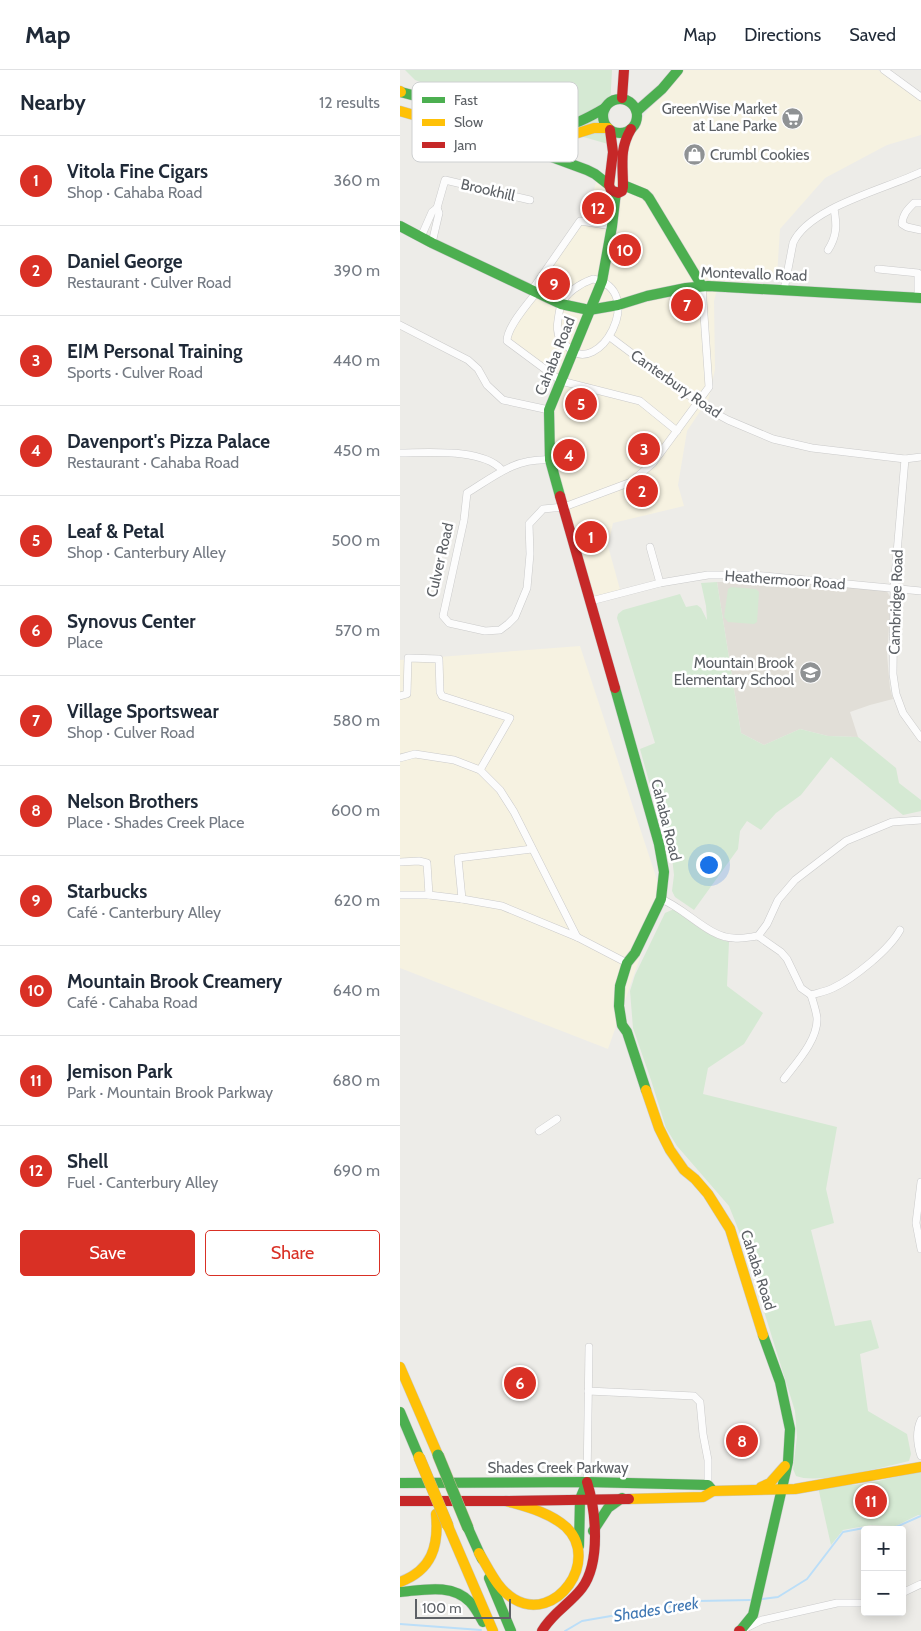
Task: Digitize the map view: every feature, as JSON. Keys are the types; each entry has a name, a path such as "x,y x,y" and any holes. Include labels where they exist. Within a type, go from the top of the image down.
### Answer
{"main road":[{"path":"622,98 624,70"},
{"path":"578,123 605,108 613,100 622,98 632,104 637,111 662,89 678,70"},
{"path":"400,92 412,96"},
{"name":"Cahaba Road","path":"605,108 603,116 609,129 616,187"},
{"name":"Cahaba Road","path":"637,111 637,119 622,144 612,226 602,281 549,410 550,460 660,844 664,872 666,901 655,909 635,953 626,963 620,986 619,1006 622,1024 627,1032 659,1128 670,1150 684,1170 708,1194 730,1228 760,1327 780,1382 790,1429 788,1462 753,1615 740,1631"},
{"path":"578,133 594,128 609,129 619,133 630,129"},
{"path":"565,162 587,170 616,187"},
{"name":"Culver Road","path":"616,187 645,194 649,198 702,286"},
{"path":"400,226 561,304 589,310"},
{"name":"Montevallo Road","path":"589,310 618,305 647,296 702,286 919,298"},
{"path":"400,1367 511,1631"},
{"path":"400,1412 436,1514 438,1536 431,1557 423,1569 409,1580 400,1582"},
{"path":"400,1430 448,1526 493,1631"},
{"path":"755,1490 770,1483 788,1462"},
{"name":"Shades Creek Parkway","path":"400,1483 587,1482 755,1490 824,1484 921,1467"},
{"path":"479,1552 508,1594 518,1601 538,1604 558,1598 568,1589 578,1570 580,1499 587,1482"},
{"path":"542,1631 588,1581 593,1562 594,1531 592,1499 587,1482"},
{"name":"Shades Creek Parkway","path":"400,1501 703,1497 710,1488"},
{"path":"594,1531 612,1503 622,1498"},
{"path":"506,1501 538,1510 559,1522 573,1535 579,1549"},
{"path":"400,1592 434,1590 452,1592 469,1601 489,1631"}],"street":[{"path":"884,70 921,96"},
{"path":"784,290 796,236 815,219 921,172"},
{"name":"Brookhill","path":"427,240 439,213 437,208 445,180 530,200"},
{"path":"921,203 914,203 907,210 902,224 907,228 921,230"},
{"name":"Brookhill","path":"427,240 432,212 437,208"},
{"path":"828,250 836,233 837,223 834,209"},
{"path":"612,226 580,221 512,327 507,341 561,381 640,401 677,431"},
{"path":"878,269 919,273 919,298"},
{"path":"592,279 602,281 614,293 618,305 615,324 610,337 595,351 583,354 572,352 559,338 557,324 561,304 567,295 583,282 592,279"},
{"name":"Culver Road","path":"502,470 468,493 443,616 449,623 485,631 500,630 508,624 515,617 527,588 530,554 529,524 543,509 564,507 631,482 653,463 709,387 702,286"},
{"path":"400,325 468,360 478,369 487,385 503,400 549,410"},
{"name":"Canterbury Road","path":"610,337 686,394 700,400 717,414 773,439 812,448 905,459 921,458"},
{"path":"400,453 442,453 474,456 496,463 502,470 518,463 537,459 550,460"},
{"name":"Cambridge Road","path":"905,459 894,588 893,674 896,694 903,713 921,738"},
{"path":"650,547 660,583"},
{"name":"Heathermoor Road","path":"591,601 660,583 708,576 753,575 921,591"},
{"path":"400,696 407,694 408,658 439,659 440,692 442,696 510,718 480,770"},
{"path":"400,758 415,754 454,760 480,770 500,790 514,812 577,937"},
{"path":"758,936 767,924 778,900 795,880 846,841 892,822 921,820"},
{"path":"462,899 458,858 532,849"},
{"path":"400,862 420,861 427,863 429,895"},
{"path":"400,895 429,895 502,906 577,937 626,963"},
{"path":"666,901 713,932 733,938 758,936 787,958 801,988 811,995 817,1018 815,1031 805,1053 784,1080"},
{"path":"811,995 832,988 856,974 894,940 900,930"},
{"path":"539,1132 557,1119"},
{"path":"921,1182 916,1223 921,1249"},
{"path":"587,1482 589,1347"},
{"path":"588,1391 694,1396 700,1402 710,1488"},
{"path":"921,1420 918,1428 921,1456"},
{"path":"906,1591 921,1584"},
{"path":"740,1631 762,1620 837,1603 861,1602"}],"shaded area":[{"path":"677,70 878,70 921,100 921,135 887,145 825,178 780,229 777,276 764,275 756,282 719,281 714,301 715,369 709,398 687,431 678,485 684,506 613,523 608,546 621,593 591,601 553,472 549,410 561,381 507,341 512,327 580,221 594,190 598,174 621,179 624,143"},
{"name":"Mountain Brook Elementary School","path":"717,582 761,582 886,590 891,598 887,655 893,699 850,712 858,737 828,736 800,729 764,745 741,733"},
{"path":"580,646 662,895 608,1049 400,968 400,660"}],"green space":[{"path":"405,70 612,70 608,144 578,135 578,82 421,82 415,80"},
{"path":"717,582 741,733 764,745 800,729 828,736 858,737 896,768 899,783 921,800 921,811 903,815 831,757 801,795 776,813 761,830 747,821 740,831 738,849 694,910 675,897 672,891 674,875 671,848 666,827 659,817 640,749 655,743 617,618 618,614 623,610 680,594 686,607 697,605 701,608 707,620 701,583"},
{"path":"731,587 756,589 759,592 757,622 754,624 728,622 724,617 728,589"},
{"path":"674,909 707,933 729,942 727,986 763,1013 744,1044 708,1068 703,1094 837,1127 826,1189 834,1223 811,1230 835,1326 871,1320 879,1348 860,1354 868,1411 907,1434 911,1454 909,1461 835,1477 806,1478 796,1476 793,1469 797,1437 795,1411 739,1231 729,1206 677,1146 666,1128 633,1028 630,991 635,975 665,913"},
{"path":"921,1471 921,1515 896,1526 870,1525 843,1530 831,1545 818,1487 865,1484"}],"waterway":[{"name":"Shades Creek","path":"762,1599 778,1597 807,1579 843,1532 869,1527 896,1527 921,1516"},
{"name":"Shades Creek","path":"565,1631 582,1621 698,1601 750,1600"},
{"name":"Shades Creek","path":"400,1624 481,1630"}],"traffic: fast":[{"path":"637,111 662,89 678,70"},
{"path":"401,92 412,95"},
{"path":"620,99 627,100 632,104 636,109 637,116 636,123 632,128 627,132 620,133 613,132 608,128 604,123 603,116 604,109 608,104 613,100 620,99"},
{"path":"578,122 605,108"},
{"path":"565,162 595,174 609,185"},
{"path":"623,185 645,194 649,198 702,286"},
{"path":"560,496 550,460 549,410 602,281 616,192"},
{"path":"400,226 561,304 589,310 618,305 647,296 686,288 708,286 921,298"},
{"path":"615,688 659,844 664,872 661,899 635,953 627,963 620,986 619,1006 622,1025 627,1032 646,1090"},
{"path":"740,1631 753,1615 788,1462 790,1429 780,1382 763,1335"},
{"path":"400,1412 419,1457"},
{"path":"438,1455 468,1528"},
{"path":"400,1483 587,1482 708,1485 713,1491"},
{"path":"579,1546 580,1499 587,1482"},
{"path":"593,1531 608,1508 622,1498"},
{"path":"468,1528 482,1559"},
{"path":"489,1578 511,1631"},
{"path":"400,1592 428,1589 455,1592 470,1602 483,1622"}],"traffic: slow":[{"path":"400,111 412,114"},
{"path":"578,133 594,128 608,128"},
{"path":"646,1090 659,1128 670,1150 684,1170 708,1194 730,1229 763,1335"},
{"path":"400,1367 438,1455"},
{"path":"419,1457 448,1526"},
{"path":"761,1487 770,1483 785,1466"},
{"path":"629,1499 703,1497 713,1491 795,1489 921,1467"},
{"path":"479,1553 498,1584 514,1599 530,1604 545,1603 558,1596 569,1585 576,1571 579,1556 576,1541 566,1527 552,1517 506,1501"},
{"path":"400,1582 420,1571 431,1556 436,1536 436,1514"},
{"path":"448,1526 493,1631"}],"traffic: jam":[{"path":"622,98 624,70"},
{"path":"610,130 613,152 609,185 611,190 618,193 622,191 623,187 623,151 631,129"},
{"path":"560,496 615,688"},
{"path":"542,1631 551,1619 582,1588 592,1565 595,1536 593,1507 587,1482"},
{"path":"400,1501 629,1499"}],"place":[{"name":"GreenWise Market at Lane Parke","path":"793,118"},
{"name":"Crumbl Cookies","path":"694,155"},
{"name":"Shell","path":"598,208"},
{"name":"Mountain Brook Creamery","path":"625,250"},
{"name":"Starbucks","path":"554,284"},
{"name":"Village Sportswear","path":"687,305"},
{"name":"Leaf & Petal","path":"581,404"},
{"name":"EIM Personal Training","path":"644,449"},
{"name":"Davenport's Pizza Palace","path":"569,455"},
{"name":"Daniel George","path":"642,491"},
{"name":"Vitola Fine Cigars","path":"591,537"},
{"name":"Mountain Brook Elementary School","path":"810,672"},
{"name":"Synovus Center","path":"520,1383"},
{"name":"Nelson Brothers","path":"742,1441"},
{"name":"Jemison Park","path":"871,1501"}]}
